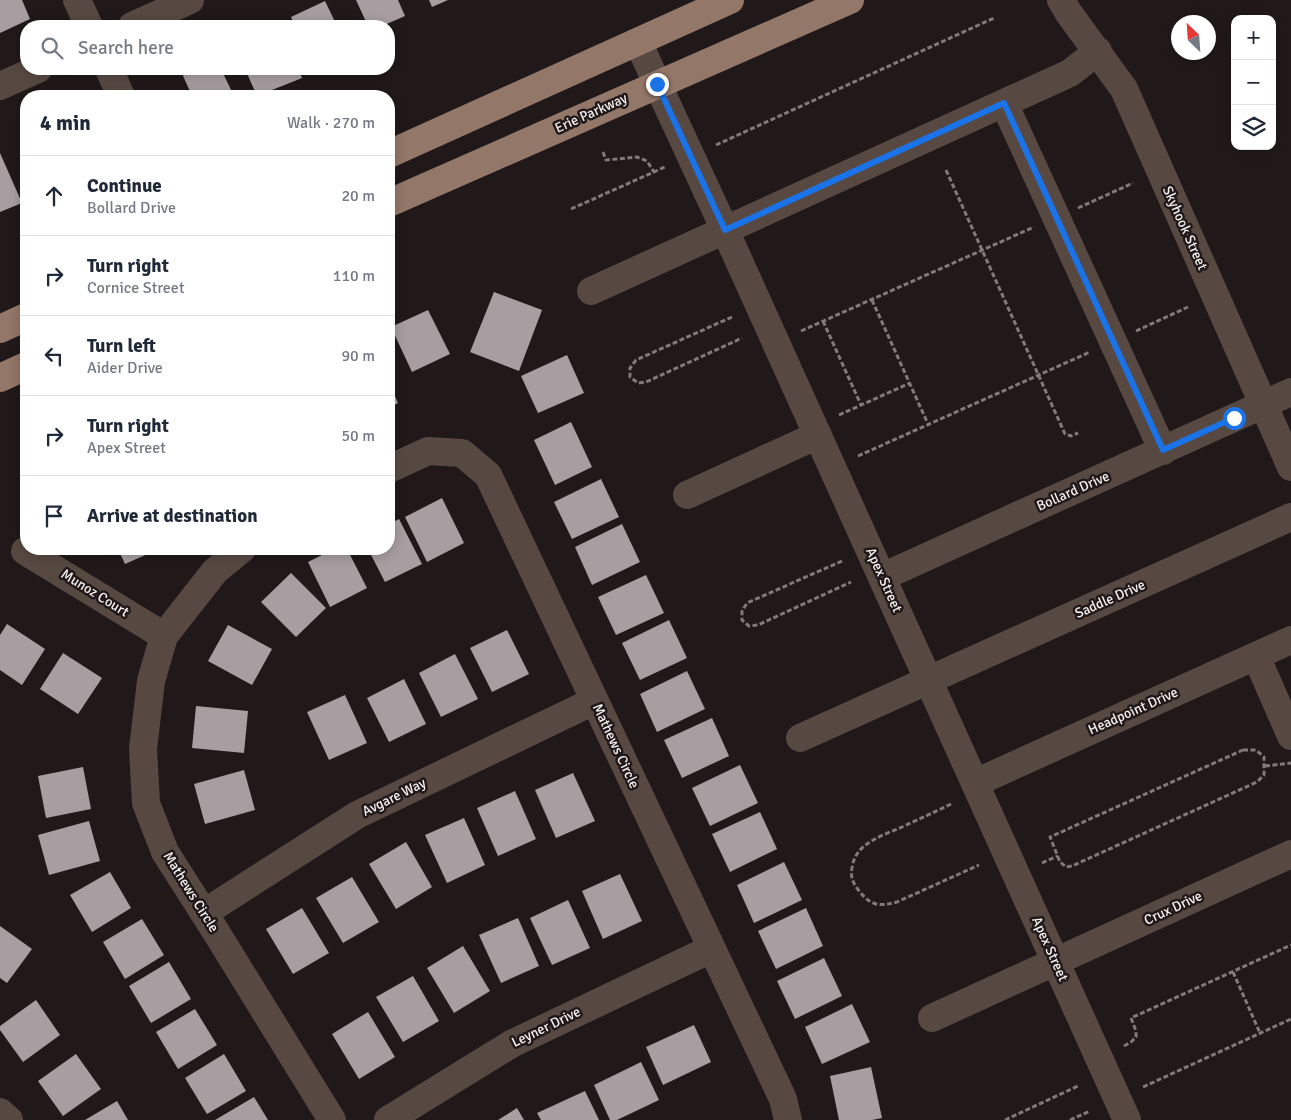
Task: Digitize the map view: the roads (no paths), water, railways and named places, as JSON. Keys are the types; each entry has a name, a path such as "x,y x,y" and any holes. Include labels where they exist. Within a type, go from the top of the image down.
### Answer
{"main road":[{"path":"395,151 730,0"},
{"name":"Erie Parkway","path":"395,200 850,0"},
{"path":"0,329 20,320"},
{"path":"0,378 20,369"}],"street":[{"path":"77,0 86,20"},
{"path":"145,20 190,0"},
{"name":"Skyhook Street","path":"1061,0 1124,89 1291,467"},
{"name":"Apex Street","path":"638,42 818,435 1127,1120"},
{"path":"591,291 1070,73 1098,52"},
{"path":"0,86 25,75"},
{"path":"112,75 118,90"},
{"path":"1004,103 1163,450"},
{"name":"Bollard Drive","path":"882,577 1291,392"},
{"path":"687,495 818,435"},
{"name":"Mathews Circle","path":"395,466 428,451 462,453 488,475 783,1099 788,1120"},
{"name":"Saddle Drive","path":"800,738 1291,517"},
{"name":"Munoz Court","path":"32,555 164,636"},
{"name":"Mathews Circle","path":"235,555 216,571 164,636 151,681 143,749 146,802 165,852 332,1120"},
{"name":"Headpoint Drive","path":"975,783 1291,640"},
{"path":"1256,656 1291,736"},
{"name":"Avgare Way","path":"204,913 357,815 594,701"},
{"name":"Crux Drive","path":"932,1018 1291,854"},
{"name":"Leyner Drive","path":"388,1120 513,1043 712,949"},
{"path":"0,1112 9,1120"}]}
